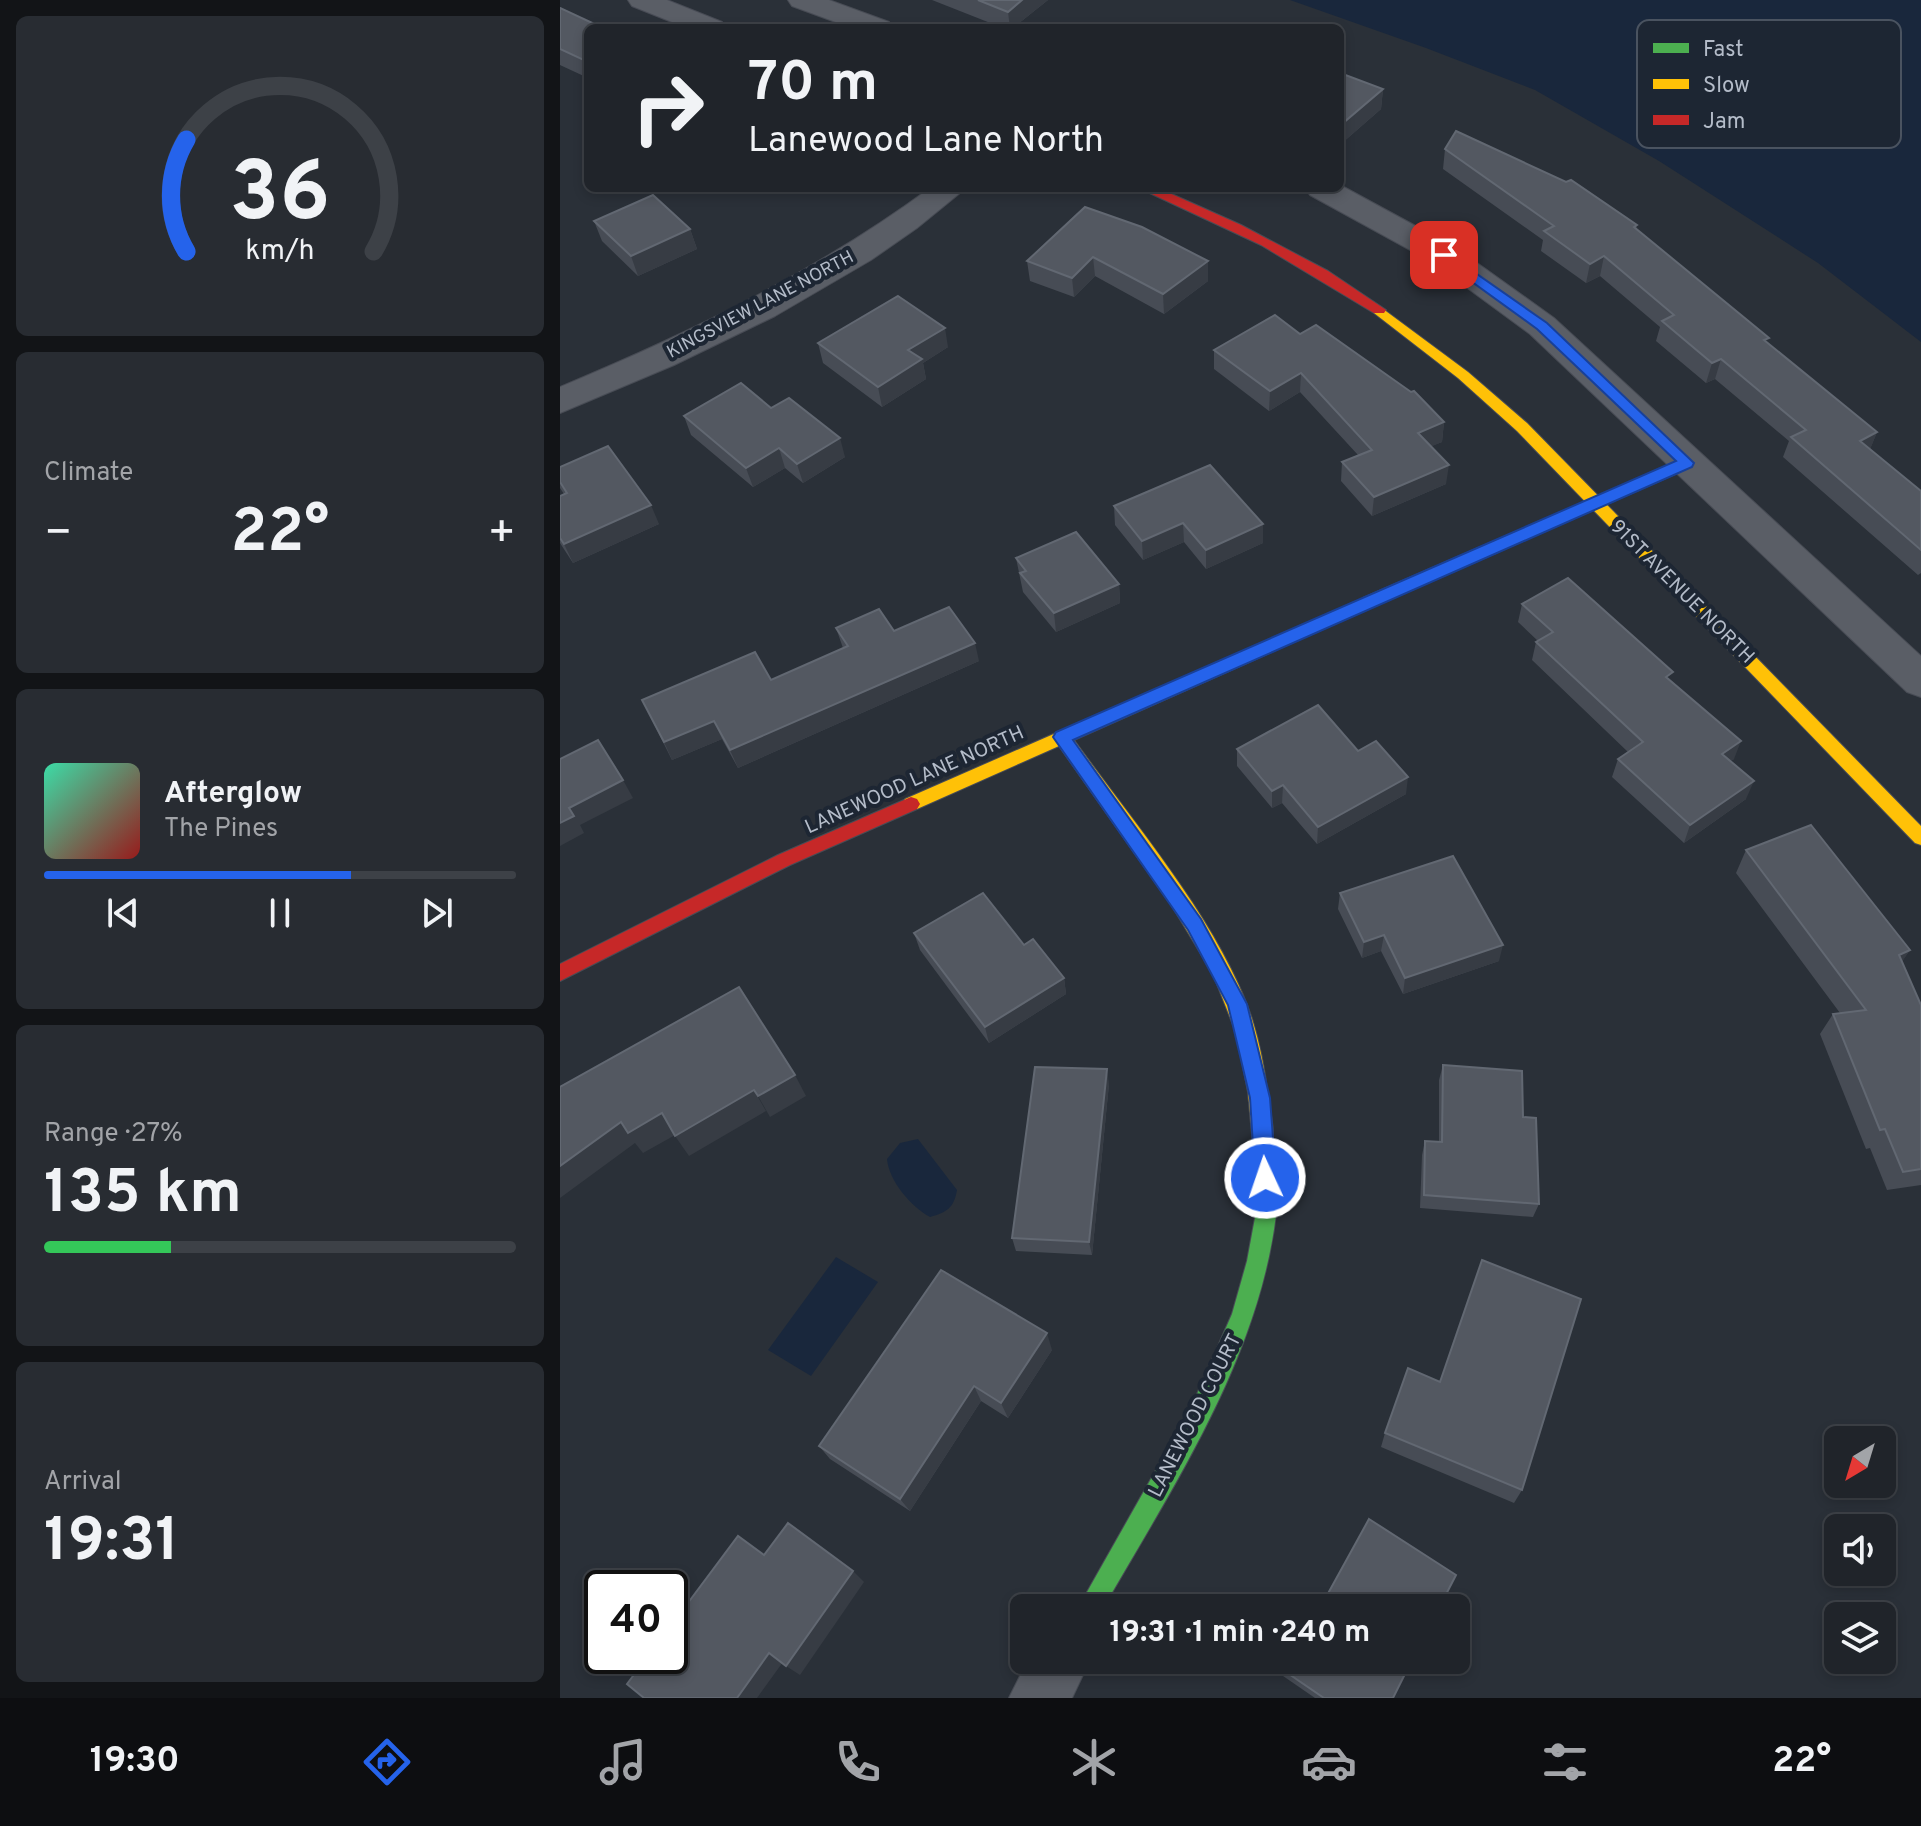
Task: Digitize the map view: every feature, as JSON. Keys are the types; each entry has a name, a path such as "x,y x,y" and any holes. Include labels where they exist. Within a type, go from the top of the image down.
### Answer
{"street":[{"path":"642,0 702,24"},
{"path":"802,0 823,20 851,24"},
{"name":"KINGSVIEW LANE NORTH","path":"560,401 720,329 829,271 945,192"},
{"name":"91ST AVENUE NORTH","path":"1155,192 1253,234 1345,286 1439,355 1504,411 1822,731 1921,838"},
{"path":"1329,192 1390,223 1496,291 1542,326 1921,681"},
{"name":"LANEWOOD LANE NORTH","path":"560,973 784,860 1686,463"},
{"name":"LANEWOOD COURT","path":"1062,737 1194,925 1237,1004 1260,1098 1267,1205 1244,1316 1193,1425 1098,1594"},
{"path":"1039,1698 1053,1674"}],"water":[{"path":"1290,0 1921,0 1921,342 1818,263 1659,161 1535,90"},
{"path":"918,1139 957,1190 949,1208 930,1217 902,1192 892,1176 887,1159 900,1143"},
{"path":"836,1257 878,1282 811,1376 768,1350"}],"building":[{"path":"978,0 1022,0 1008,12"},
{"path":"560,8 594,24 584,24 584,60 560,49"},
{"path":"1344,74 1383,89 1344,122"},
{"path":"1456,131 1566,182 1571,180 1637,225 1634,227 1769,338 1764,340 1877,432 1860,441 1921,491 1921,550 1791,437 1806,430 1721,359 1712,363 1662,321 1674,315 1604,256 1590,264 1544,231 1554,226 1445,149"},
{"path":"653,195 690,229 631,256 594,221"},
{"path":"1085,207 1142,227 1208,261 1163,294 1093,257 1072,278 1027,261"},
{"path":"898,296 945,328 908,350 922,359 878,387 818,343"},
{"path":"1275,315 1300,334 1316,325 1411,392 1414,391 1444,422 1418,433 1449,465 1374,497 1342,462 1372,450 1301,373 1270,391 1214,350"},
{"path":"741,383 771,408 789,398 840,438 797,464 779,448 746,468 684,416"},
{"path":"608,446 651,505 564,544 560,538 560,496 567,493 560,482 560,467"},
{"path":"1210,465 1263,524 1206,550 1183,523 1142,541 1114,506"},
{"path":"1076,532 1119,584 1054,613 1020,573 1026,571 1016,558"},
{"path":"1568,578 1673,672 1666,677 1741,741 1722,754 1754,781 1690,825 1618,759 1643,742 1536,642 1553,632 1522,604"},
{"path":"949,607 975,643 730,750 714,721 664,742 642,700 755,652 771,680 848,646 836,628 879,609 894,631"},
{"path":"1318,705 1358,751 1376,741 1408,777 1318,827 1283,785 1272,791 1237,749"},
{"path":"598,740 623,780 569,808 574,816 560,823 560,759"},
{"path":"1811,825 1910,950 1899,955 1921,1005 1921,1169 1903,1172 1885,1129 1880,1130 1833,1014 1866,1010 1746,850"},
{"path":"1453,856 1503,945 1405,978 1384,935 1364,942 1340,893"},
{"path":"983,893 1024,945 1033,939 1064,978 985,1027 914,933"},
{"path":"739,987 795,1075 758,1096 754,1090 675,1136 662,1113 628,1133 621,1122 560,1166 560,1087"},
{"path":"1443,1065 1522,1071 1523,1117 1536,1118 1539,1204 1424,1195 1425,1141 1442,1142"},
{"path":"1035,1067 1107,1069 1089,1242 1012,1238"},
{"path":"1482,1260 1581,1299 1522,1490 1385,1433 1408,1368 1440,1382"},
{"path":"941,1270 1047,1333 1001,1403 974,1386 900,1499 819,1446"},
{"path":"1369,1519 1456,1575 1446,1594 1328,1594"},
{"path":"788,1523 853,1571 786,1666 769,1653 737,1698 644,1698 627,1684 634,1674 688,1674 688,1603 738,1536 764,1555"},
{"path":"1289,1674 1405,1674 1393,1698 1324,1698"}],"traffic: fast":[{"path":"1098,1594 1199,1415 1243,1314 1258,1261 1267,1207 1263,1145"}],"traffic: slow":[{"path":"1379,310 1463,375 1522,427 1921,838"},
{"path":"911,804 1369,602"},
{"path":"1062,737 1178,900 1236,1002 1251,1053 1263,1145"}],"traffic: jam":[{"path":"1155,192 1266,242 1379,310"},
{"path":"1369,602 1686,463"},
{"path":"560,973 784,860 911,804"}],"route":[{"path":"1265,1178 1260,1098 1237,1004 1194,925 1062,737 1686,463 1542,326 1444,255"}]}
